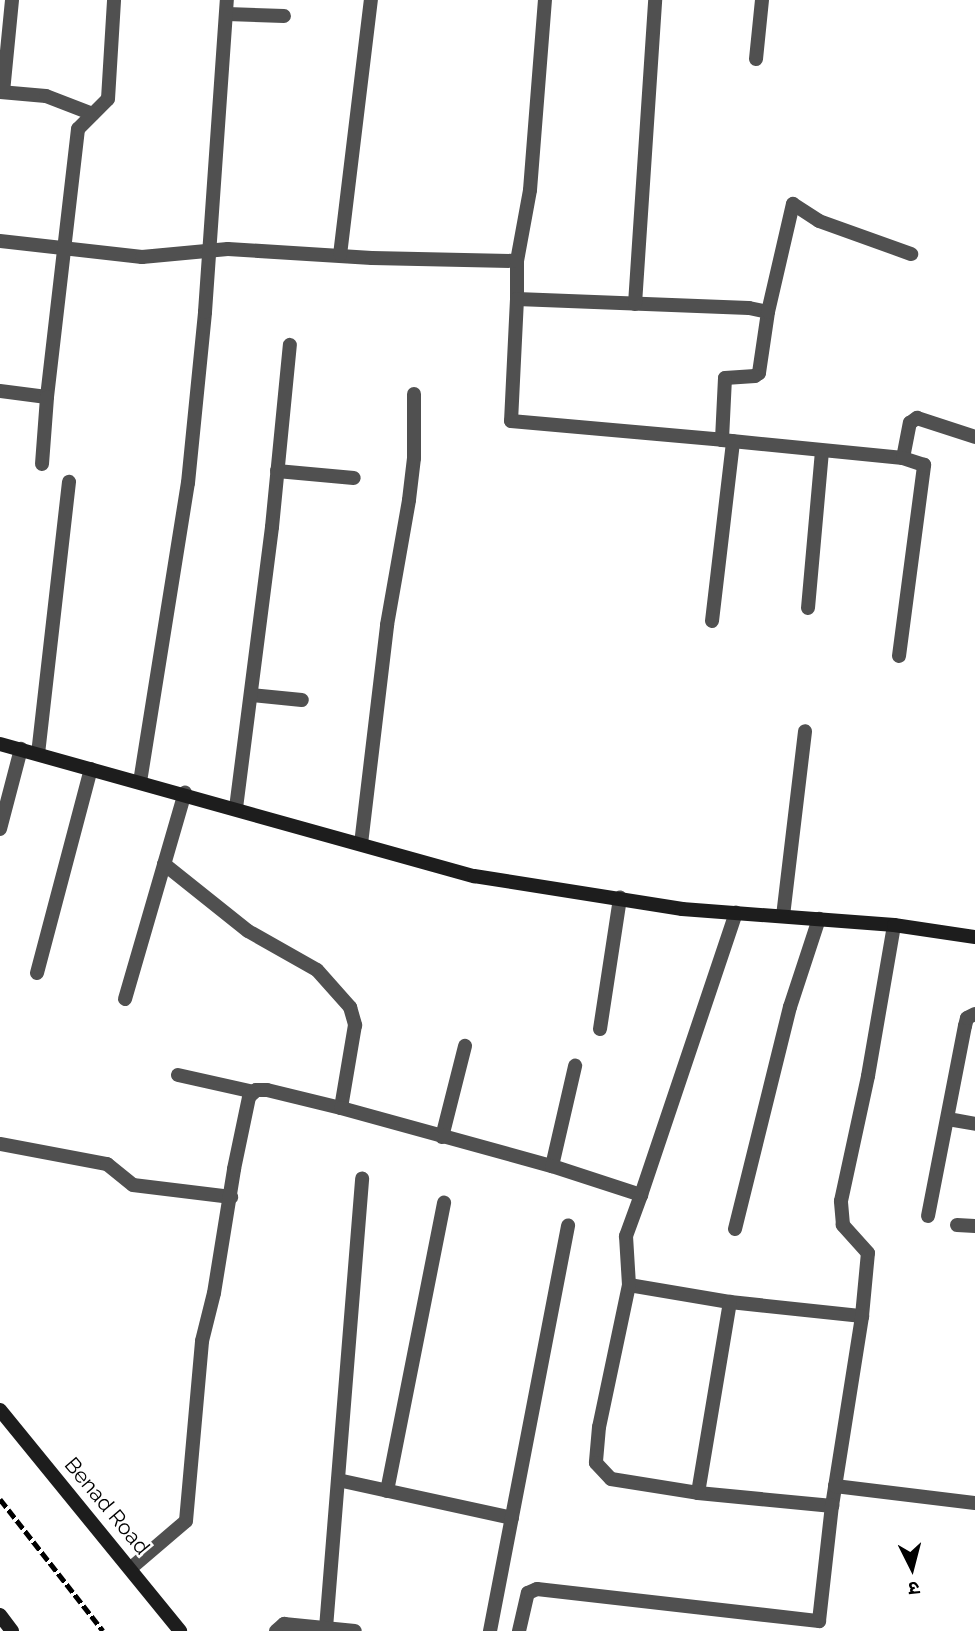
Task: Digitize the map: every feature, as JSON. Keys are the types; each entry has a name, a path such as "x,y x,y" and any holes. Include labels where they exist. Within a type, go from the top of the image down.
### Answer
{"street":[{"path":"12,0 2,92 46,96 93,114"},
{"path":"42,464 47,397 78,129 108,99 114,0"},
{"path":"340,255 371,0"},
{"path":"545,0 530,190 517,261 511,421 903,458 924,465 899,656"},
{"path":"635,304 654,0"},
{"path":"756,59 761,0"},
{"path":"139,782 188,483 227,7 284,16"},
{"path":"712,621 728,440 726,378 759,373 768,313 793,204 819,221 911,254"},
{"path":"0,241 142,257 209,251 517,261"},
{"path":"517,299 749,308 768,313"},
{"path":"236,808 290,345"},
{"path":"0,391 47,397"},
{"path":"361,844 387,625 414,458 414,394"},
{"path":"903,458 910,423 917,418 975,437"},
{"path":"808,608 822,451"},
{"path":"277,471 354,478"},
{"path":"38,754 69,482"},
{"path":"251,695 302,700"},
{"path":"783,916 805,731"},
{"path":"0,744 185,793 474,876 682,909 894,925 975,937"},
{"path":"0,829 21,749"},
{"path":"37,974 91,768"},
{"path":"125,999 185,793"},
{"path":"164,864 248,931 317,970 349,1007 355,1025 341,1108"},
{"path":"600,1029 620,898"},
{"path":"736,913 626,1236 629,1285 599,1427 596,1463 611,1479 698,1493 832,1506"},
{"path":"735,1229 790,1007 818,919"},
{"path":"519,1631 528,1593 537,1588 798,1624 819,1621 832,1506 862,1316 867,1253 843,1225 841,1201 868,1076 894,925"},
{"path":"928,1216 965,1026 967,1018 975,1014"},
{"path":"442,1137 466,1046"},
{"path":"552,1166 575,1066"},
{"path":"178,1075 254,1092 267,1090 341,1108 552,1166 641,1195"},
{"path":"131,1568 186,1521 202,1341 215,1293 249,1097 254,1092"},
{"path":"947,1119 975,1124"},
{"path":"0,1144 111,1166 133,1185 231,1198"},
{"path":"326,1628 362,1178"},
{"path":"387,1490 444,1203"},
{"path":"957,1224 975,1226"},
{"path":"490,1631 568,1225"},
{"path":"629,1285 730,1302 862,1316"},
{"path":"698,1493 730,1302"},
{"name":"Benad Road","path":"0,1410 180,1631"},
{"path":"338,1480 512,1518"},
{"path":"835,1486 975,1503"},
{"path":"0,1615 12,1631"},
{"path":"276,1631 284,1623 355,1631"}],"railway":[{"path":"0,1499 103,1631"}]}
